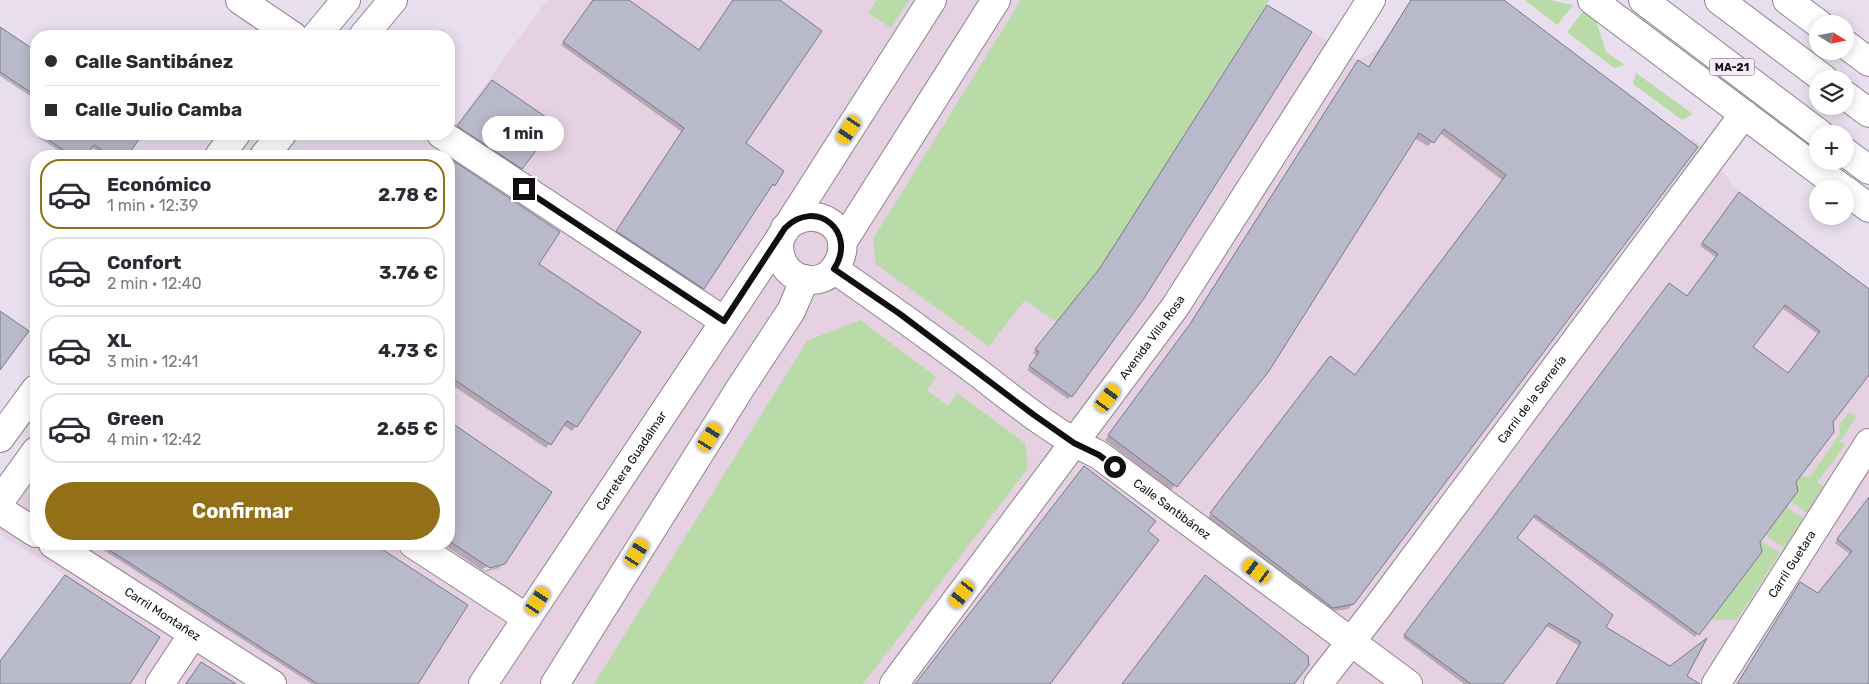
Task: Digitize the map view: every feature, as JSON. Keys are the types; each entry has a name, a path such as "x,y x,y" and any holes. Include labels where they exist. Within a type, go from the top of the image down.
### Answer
{"main road":[{"path":"240,0 284,30"},
{"path":"321,30 346,0"},
{"path":"368,30 393,0"},
{"name":"Carretera Guadalmar","path":"482,684 782,233 932,0"},
{"path":"782,233 778,247 779,256 789,272 805,279 816,279 826,276 834,269 842,252 842,243 996,0"},
{"name":"Avenida Villa Rosa","path":"894,684 1175,307 1371,0"},
{"path":"1592,0 1831,180"},
{"name":"MA-21","path":"1642,0 1809,126"},
{"path":"1719,0 1812,70"},
{"path":"1787,0 1809,16"},
{"path":"1854,51 1869,62"},
{"path":"1854,102 1869,113"},
{"name":"Carril de la Serrería","path":"1318,684 1744,114"},
{"path":"224,150 231,140"},
{"path":"269,150 277,140"},
{"path":"450,140 724,321"},
{"path":"1854,159 1869,170"},
{"path":"1854,197 1869,208"},
{"name":"Carretera Guadalmar","path":"782,233 792,222 800,218 809,216 819,217 834,226 842,243"},
{"name":"Calle Santibánez","path":"834,269 900,314 1034,415 1074,443 1099,455 1408,684"},
{"path":"555,684 741,387 791,312 805,279"},
{"path":"0,438 30,397"},
{"name":"Carril Guetara","path":"1716,684 1869,443"},
{"path":"0,501 30,459"},
{"path":"0,510 30,520"},
{"name":"Carril Montañez","path":"62,550 272,684"},
{"path":"422,550 527,618"},
{"path":"160,684 193,634"}],"shaded area":[{"path":"547,0 1269,0 1267,5 1358,60 1380,48 1411,0 1504,0 1690,140 1691,138 1700,144 1739,192 1869,289 1869,684 0,684 0,661 65,575 0,534 0,523 30,479 30,550 455,550 455,150 437,150 445,140 455,140 455,126"}],"green space":[{"path":"877,0 909,0 891,28 868,13"},
{"path":"1021,0 1269,0 1100,268 1058,323 1025,300 989,346 876,264 873,239"},
{"path":"1527,0 1550,0 1573,5 1557,25"},
{"path":"1585,9 1595,17 1606,52 1625,65 1614,68 1567,32"},
{"path":"1636,73 1693,114 1682,120 1633,84"},
{"path":"860,320 936,377 927,390 948,406 957,393 1025,443 1028,468 863,684 594,684 807,341"},
{"path":"1849,412 1856,417 1840,441 1845,445 1817,482 1823,487 1807,513 1791,501 1798,491 1796,481 1800,477 1810,476 1840,434 1839,425"},
{"path":"1786,507 1803,518 1784,548 1766,535"},
{"path":"1761,541 1780,553 1737,620 1710,620 1762,552"}],"building":[{"path":"593,0 629,0 699,50 733,0 780,0 822,31 746,143 784,171 775,186 773,184 704,289 616,231 684,128 563,42"},
{"path":"1411,0 1504,0 1698,147 1354,604 1333,608 1210,513 1330,356 1355,375 1506,175 1444,129 1434,143 1419,133 1269,371 1177,487 1108,435 1190,324 1358,60 1369,67"},
{"path":"1267,5 1312,32 1143,300 1072,397 1029,366 1039,352 1035,349 1100,268"},
{"path":"0,27 30,47 30,92 0,72"},
{"path":"492,80 556,124 522,169 457,126"},
{"path":"49,140 139,140 131,150 102,150 94,145 90,150 63,150"},
{"path":"455,162 560,232 539,264 641,332 577,427 567,421 551,445 455,380"},
{"path":"1739,192 1869,289 1869,375 1833,422 1834,432 1796,482 1798,491 1760,542 1762,552 1699,635 1535,515 1517,538 1613,615 1606,627 1670,666 1707,638 1687,676 1700,684 1556,684 1581,642 1549,623 1503,684 1471,684 1404,635 1669,283 1687,296 1718,254 1702,243","holes":["1785,305 1820,331 1788,373 1753,347"]},
{"path":"0,311 29,331 0,370"},
{"path":"455,425 552,492 505,564 490,568 455,545"},
{"path":"1084,466 1156,521 1148,531 1159,540 1050,684 915,684"},
{"path":"1869,497 1869,684 1737,684 1800,582 1818,593 1852,551 1837,539"},
{"path":"109,550 383,550 468,605 418,684 318,684"},
{"path":"65,575 160,637 130,684 0,684 0,661"},
{"path":"1205,575 1308,656 1309,665 1294,684 1122,684"},
{"path":"201,662 236,684 186,684"}],"route":[{"path":"524,189 724,321 785,228 800,218 809,216 827,220 834,226 842,243 842,252 834,269 900,314 1034,415 1074,443 1099,455 1115,467"}]}
